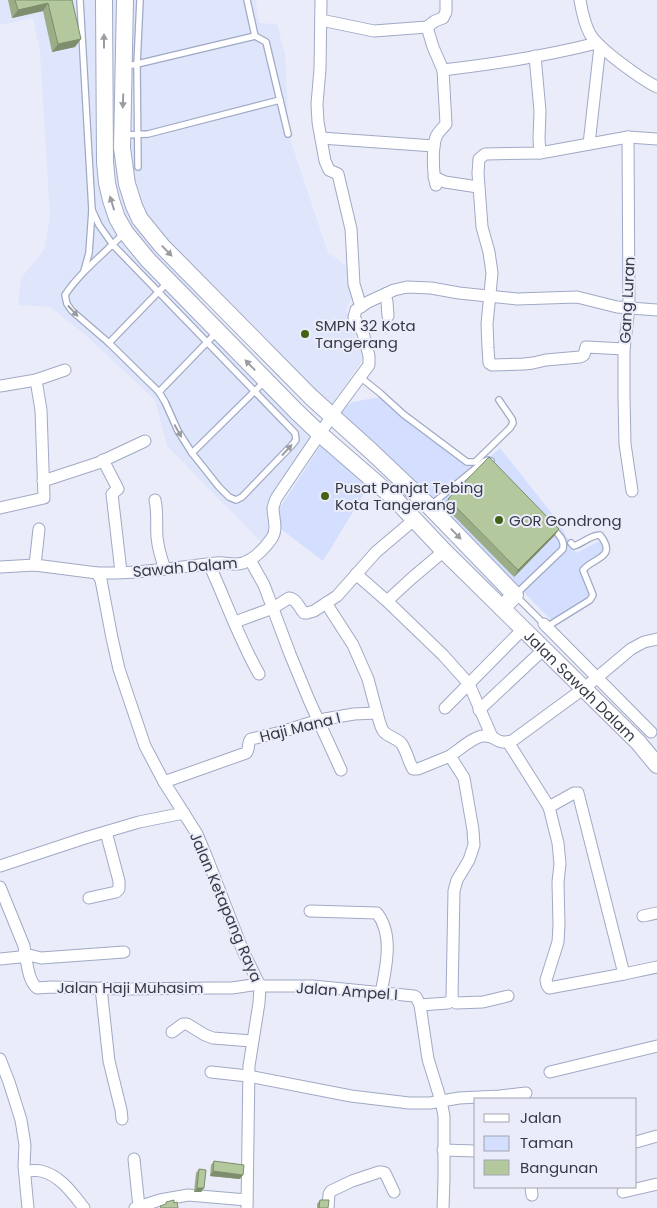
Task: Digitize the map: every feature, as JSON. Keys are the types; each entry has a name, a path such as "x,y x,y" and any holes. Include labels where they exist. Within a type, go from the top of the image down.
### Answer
{"street":[{"path":"104,0 114,19 130,65 130,135 123,165 134,206 133,225 136,246 164,287 260,386 304,404 330,418 371,451 430,507 510,600"},
{"path":"125,0 114,19 105,162 107,183 117,218 133,225 162,246 304,404 321,432 396,499 444,552 510,600"},
{"path":"321,0 318,122 325,161 329,170 338,174 351,229 354,284 360,307 394,290 407,287 430,288 517,299 577,296 617,307 657,310"},
{"path":"321,20 374,31 427,27 443,18 446,12 446,0"},
{"path":"580,0 586,25 598,44 640,77 657,87"},
{"path":"427,27 443,70 446,124 436,137 434,146 435,181 478,187"},
{"path":"443,70 501,63 598,44"},
{"path":"589,144 598,44"},
{"path":"535,56 540,111 540,154"},
{"path":"624,348 586,347 584,355 580,357 524,364 492,365 489,363 487,324 492,273 490,252 482,227 478,187 479,159 484,154 540,154 628,137 657,138"},
{"name":"Gang Luran","path":"628,137 629,308 624,348 625,444 632,491"},
{"path":"321,138 434,146"},
{"path":"385,294 388,316"},
{"name":"Sawah Dalam","path":"97,573 165,569 216,563 236,565 250,560 265,546 273,536 275,524 273,508 277,497 330,418 369,365 370,361 363,334 354,317 356,310 360,307"},
{"path":"0,386 36,380 65,370"},
{"path":"0,508 44,498 41,410 36,380"},
{"path":"43,481 103,460 145,441"},
{"path":"358,466 371,451"},
{"path":"103,460 118,489 112,494 120,572"},
{"path":"155,500 158,544 165,569"},
{"path":"234,622 273,608 289,598 296,602 304,613 314,611 337,596 376,552 414,520"},
{"path":"35,565 39,529"},
{"path":"387,601 444,552"},
{"path":"250,560 264,585 290,654 341,770"},
{"path":"209,564 248,654 259,674"},
{"path":"0,567 35,565 97,573"},
{"name":"Jalan Ketapang Raya","path":"97,573 101,580 119,669 145,746 164,782 197,834 243,952 259,985 259,1003 248,1076 247,1204"},
{"path":"356,574 444,655 468,684 492,737 503,743 512,741 591,683 631,649 644,642 657,639"},
{"name":"Jalan Sawah Dalam","path":"510,600 523,629 544,649 591,683 647,736 657,765"},
{"path":"326,602 353,645 368,679 384,732 399,741 404,748 410,765 414,769 450,756 478,737 492,737"},
{"path":"544,624 591,683"},
{"path":"445,708 523,629"},
{"path":"479,710 544,649"},
{"name":"Haji Mana I","path":"164,782 246,754 251,739 318,720 354,714 377,713"},
{"path":"508,742 549,808 558,843 560,864 558,882 558,942 548,970 546,985 549,988 657,967"},
{"path":"442,1208 444,1116 428,1059 420,1005 448,1003 452,999 454,891 457,880 469,860 474,845 464,778 450,756"},
{"path":"549,808 574,793 578,793 624,974"},
{"path":"0,866 139,822 184,813"},
{"path":"89,898 116,892 119,889 119,881 106,832"},
{"path":"0,887 24,946 25,954"},
{"path":"310,912 377,913 382,921 387,940 386,968 381,993"},
{"path":"643,916 657,913"},
{"path":"0,959 20,957 25,954 41,958 124,952"},
{"name":"Jalan Haji Muhasim","path":"25,954 30,978 37,988 222,989 259,985"},
{"name":"Jalan Ampel I","path":"259,985 313,986 414,996 420,1005"},
{"path":"101,988 108,1061 122,1119"},
{"path":"452,999 456,1003 478,1003 508,996"},
{"path":"172,1032 183,1024 187,1024 213,1038 252,1041"},
{"path":"550,1072 657,1046"},
{"path":"0,1059 10,1082 21,1120 25,1145 24,1171 28,1208"},
{"path":"211,1072 248,1076 351,1096 409,1103 430,1103 459,1098 526,1093"},
{"path":"637,1142 656,1139"},
{"path":"444,1150 474,1151"},
{"path":"134,1158 137,1207 160,1200 188,1195 247,1204"},
{"path":"24,1171 40,1171 58,1179 70,1190 84,1208"},
{"path":"328,1208 330,1191 379,1172 385,1173 394,1192"},
{"path":"623,1192 657,1184"}],"lane":[{"path":"80,0 92,210 89,253 84,271"},
{"path":"140,0 130,65 255,36 266,42 288,134"},
{"path":"247,0 255,36"},
{"path":"138,167 130,135 148,134 280,100"},
{"path":"92,210 99,225 113,245 164,287 108,343"},
{"path":"133,225 84,271 65,295 67,304 72,311 159,392 178,431 192,453 219,488 229,497 236,500 242,497 296,440 295,433 260,386 192,453"},
{"path":"159,392 213,337"},
{"path":"360,377 404,414 467,462 475,462 513,423 499,400"},
{"path":"430,507 483,462 488,460 498,468"},
{"path":"550,526 563,540 563,549 510,600 548,626 590,600 593,596 583,570 606,553 606,548 600,535 596,535 578,545 574,546 571,543"}],"shaded area":[{"path":"0,0 256,0 259,23 277,24 285,54 289,135 328,252 349,268 353,295 346,309 363,359 332,404 300,379 211,287 191,310 308,425 311,438 269,507 271,531 265,546 167,446 155,400 83,333 50,307 18,305 21,278 44,250 50,217 40,52 33,18 0,25"}],"green space":[{"path":"385,398 475,470 500,448 557,520 576,553 604,539 609,553 582,572 592,593 554,623 429,495 340,411 353,402"},
{"name":"Pusat Panjat Tebing Kota Tangerang","path":"321,445 370,484 323,561 281,529 279,509"}],"building":[{"path":"15,0 72,0 81,39 58,44 48,3 18,10"},
{"name":"GOR Gondrong","path":"489,457 559,529 518,570 448,499"},
{"path":"214,1161 244,1165 243,1175 213,1171"},
{"path":"199,1169 206,1170 204,1188 197,1188"},
{"path":"174,1200 174,1203 177,1202 178,1208 161,1208 160,1206 166,1204 166,1202"},
{"path":"320,1200 329,1200 328,1208 319,1208"}],"place":[{"name":"SMPN 32 Kota Tangerang","path":"305,334"},
{"name":"Pusat Panjat Tebing Kota Tangerang","path":"325,496"},
{"name":"GOR Gondrong","path":"499,520"}]}
